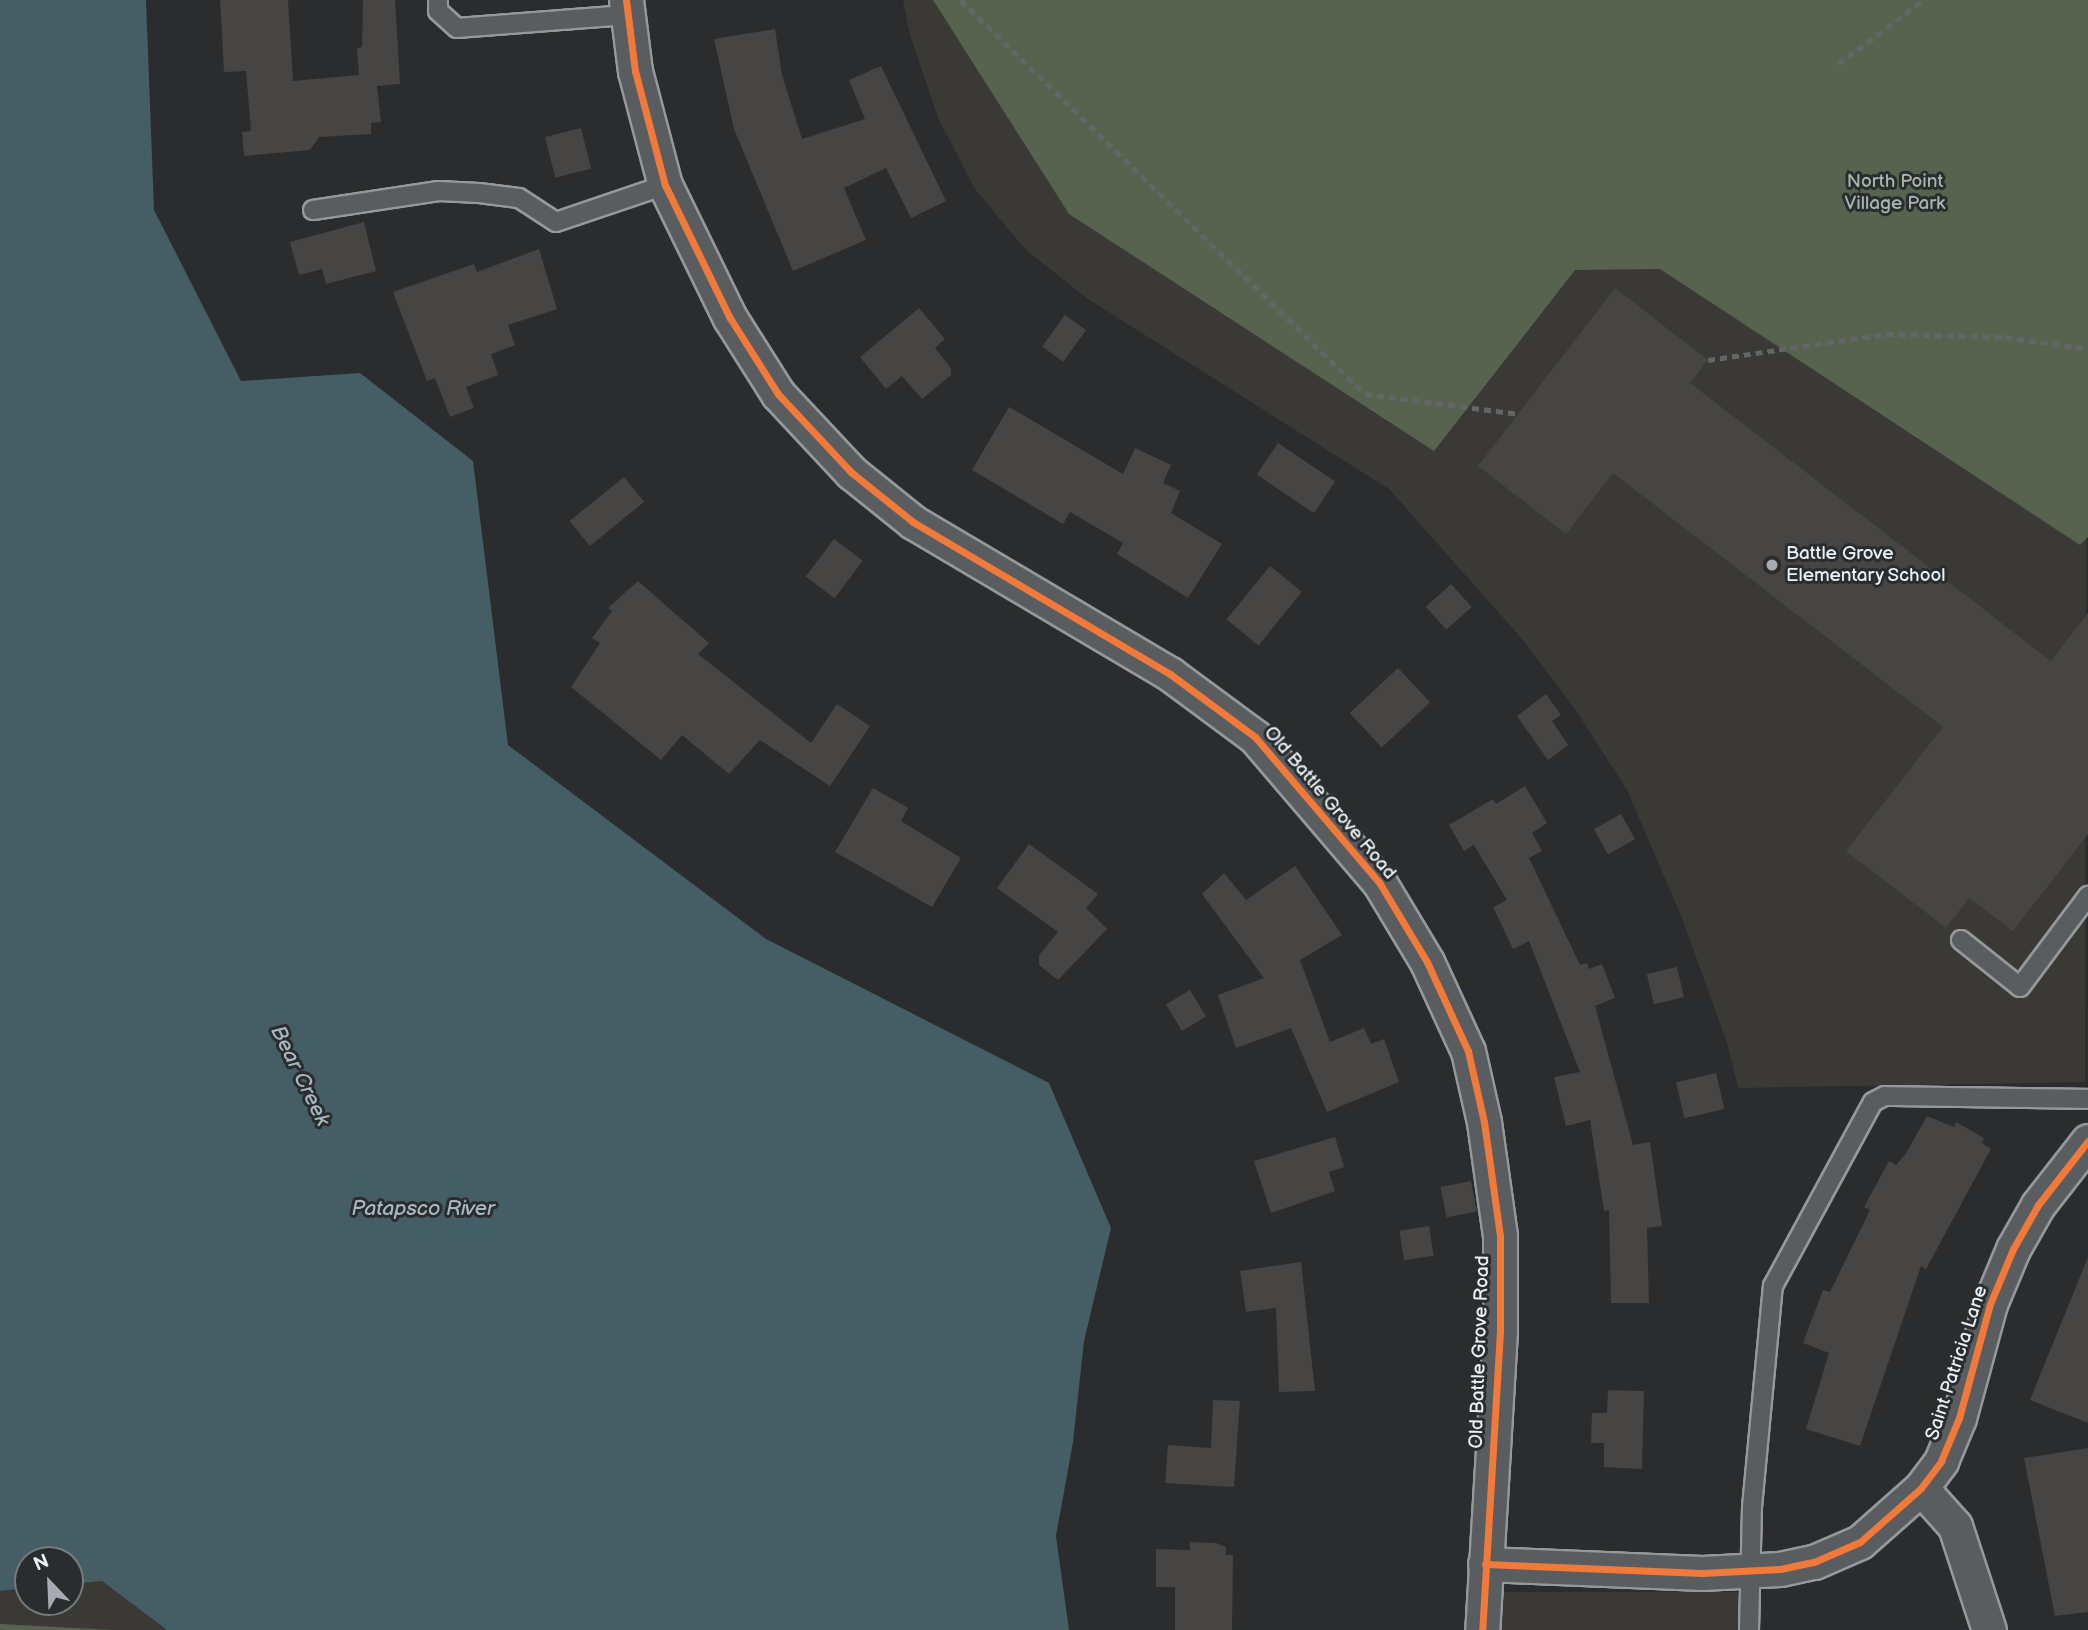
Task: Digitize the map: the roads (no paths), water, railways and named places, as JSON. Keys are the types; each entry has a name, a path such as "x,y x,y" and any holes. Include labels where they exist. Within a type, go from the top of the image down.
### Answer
{"street":[{"name":"Old Battle Grove Road","path":"626,7 649,134 665,185 704,269 751,355 778,394 852,473 913,522 1170,674 1255,737 1325,816 1393,903 1461,1031 1482,1111 1498,1207 1500,1331 1482,1630"},
{"name":"Saint Patricia Lane","path":"1485,1564 1702,1573 1751,1571 1814,1562 1860,1542 1921,1488 1941,1461 1959,1419 1990,1304 2013,1249 2038,1205 2088,1140"},
{"path":"1921,1488 1955,1526 1989,1630"}],"lane":[{"path":"438,0 438,11 457,28 626,7"},
{"path":"313,210 439,191 519,198 556,222 665,185"},
{"path":"1961,940 2020,986 2088,897"},
{"path":"1749,1630 1752,1507 1773,1286 1873,1102 1885,1096 2088,1099"}],"water":[{"name":"Patapsco River","path":"0,0 146,0 154,210 241,381 360,373 473,461 508,745 766,939 1049,1083 1111,1228 1084,1341 1073,1442 1056,1536 1069,1630 167,1630 102,1581 84,1583 84,1546 14,1546 14,1590 0,1591"}],"place":[{"name":"Battle Grove Elementary School","path":"1772,565"}],"park label":[{"name":"North Point Village Park","path":"1895,193"}],"water label":[{"name":"Bear Creek","path":"300,1076"}]}
